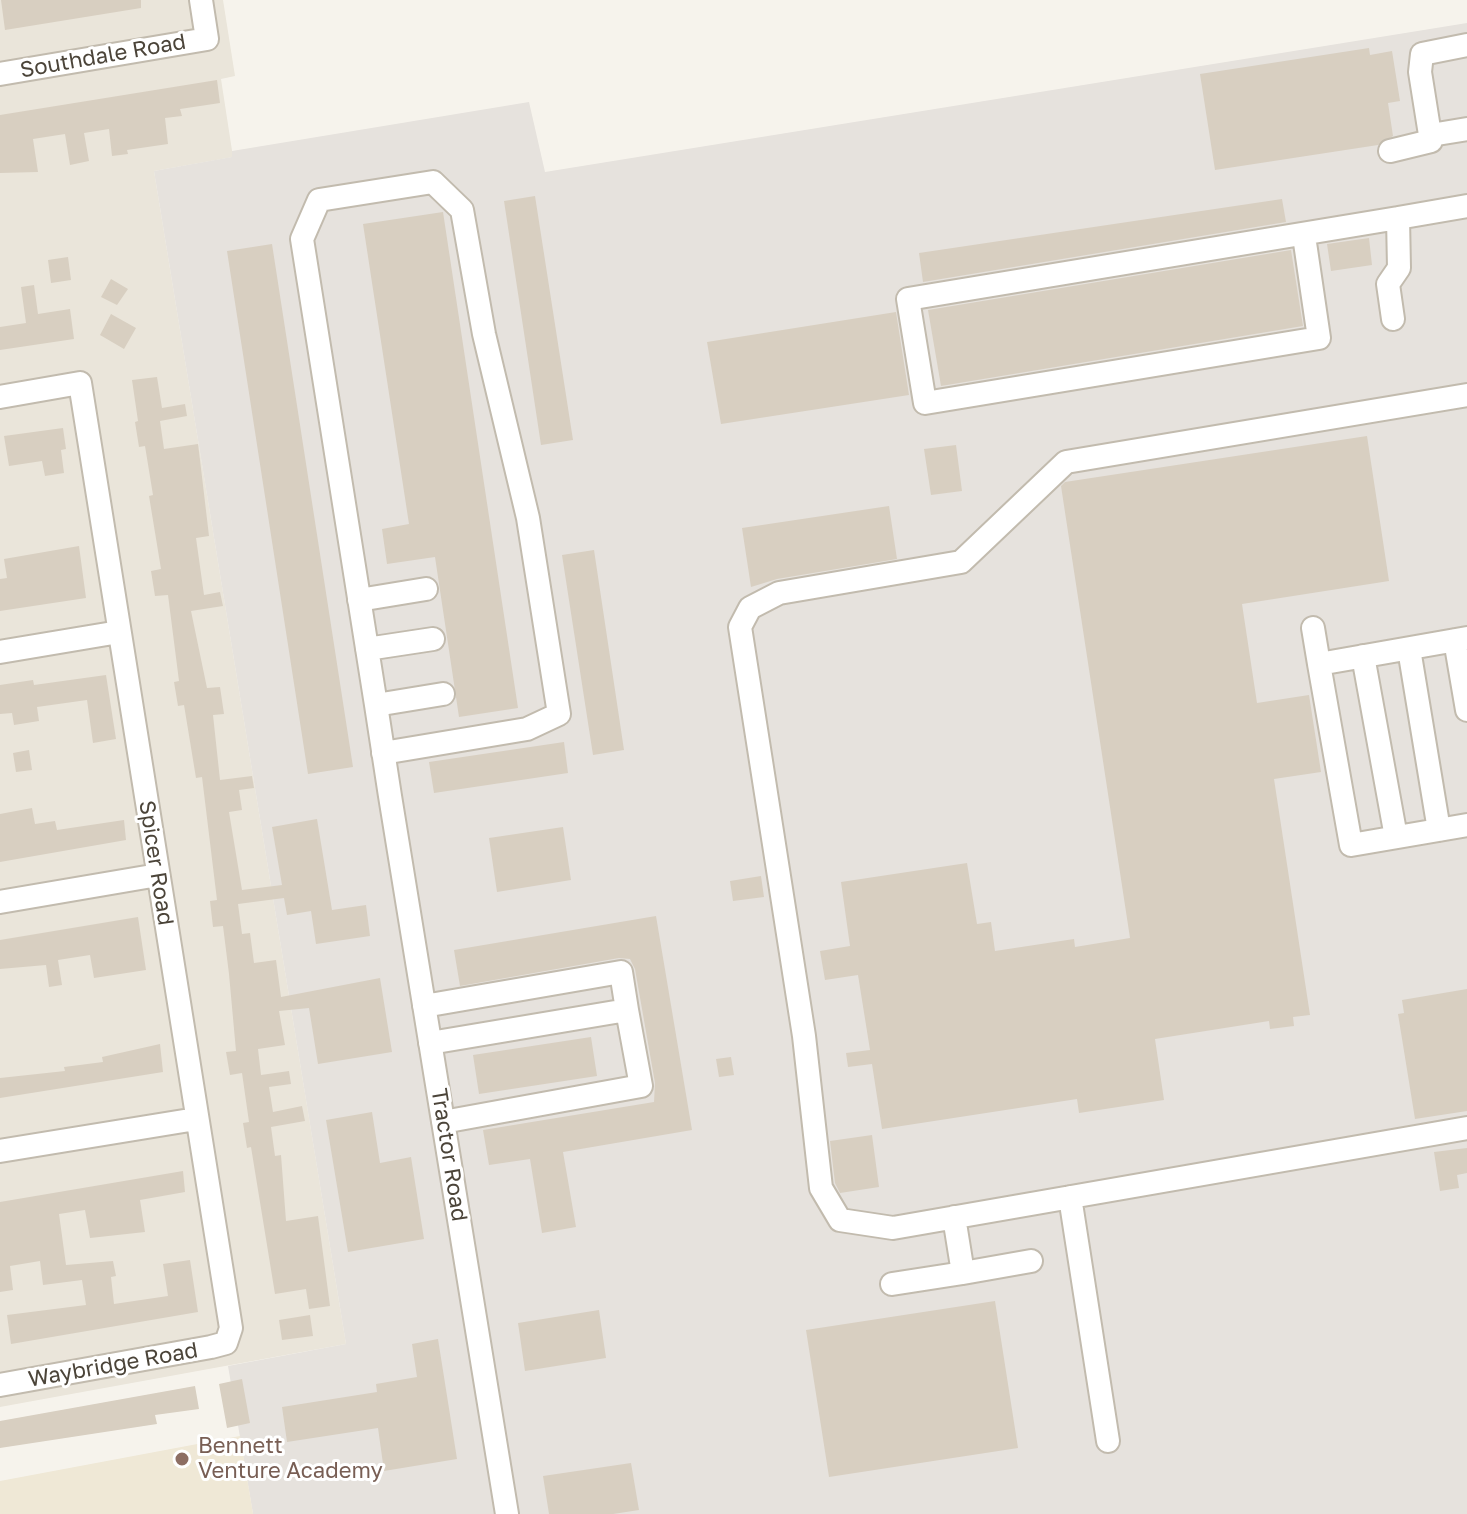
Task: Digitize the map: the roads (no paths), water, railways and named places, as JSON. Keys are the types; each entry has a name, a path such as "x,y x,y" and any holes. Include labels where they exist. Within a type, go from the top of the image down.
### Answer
{"street":[{"name":"Southdale Road","path":"0,74 207,39 201,0"},
{"path":"1390,151 1431,141 1420,72 1422,54 1467,45"},
{"path":"1431,135 1467,129"},
{"name":"Tractor Road","path":"383,753 527,729 559,714 528,518 484,334 462,210 433,182 319,200 302,239 383,753 507,1514"},
{"path":"1304,236 1319,338 925,403 908,299 1304,236 1467,206"},
{"path":"1393,319 1388,284 1399,268 1398,218"},
{"name":"Spicer Road","path":"0,397 80,383 231,1328 226,1343"},
{"path":"1467,395 1066,462 961,562 779,593 750,608 740,627 804,1036 821,1188 840,1220 893,1228 1467,1128"},
{"path":"359,600 426,589"},
{"path":"1313,628 1351,845 1467,825"},
{"path":"0,652 119,632"},
{"path":"367,649 433,639"},
{"path":"1319,664 1461,639 1467,710"},
{"path":"1409,649 1439,830"},
{"path":"1363,656 1396,837"},
{"path":"376,705 443,694"},
{"path":"0,902 158,875"},
{"path":"424,1006 621,972 641,1086 443,1122"},
{"path":"430,1043 627,1010"},
{"path":"0,1151 196,1119"},
{"path":"1070,1197 1108,1441"},
{"path":"954,1217 963,1273"},
{"path":"892,1284 1031,1261"},
{"name":"Waybridge Road","path":"0,1385 226,1343"}],"place":[{"name":"Bennett Venture Academy","path":"182,1459"}]}
